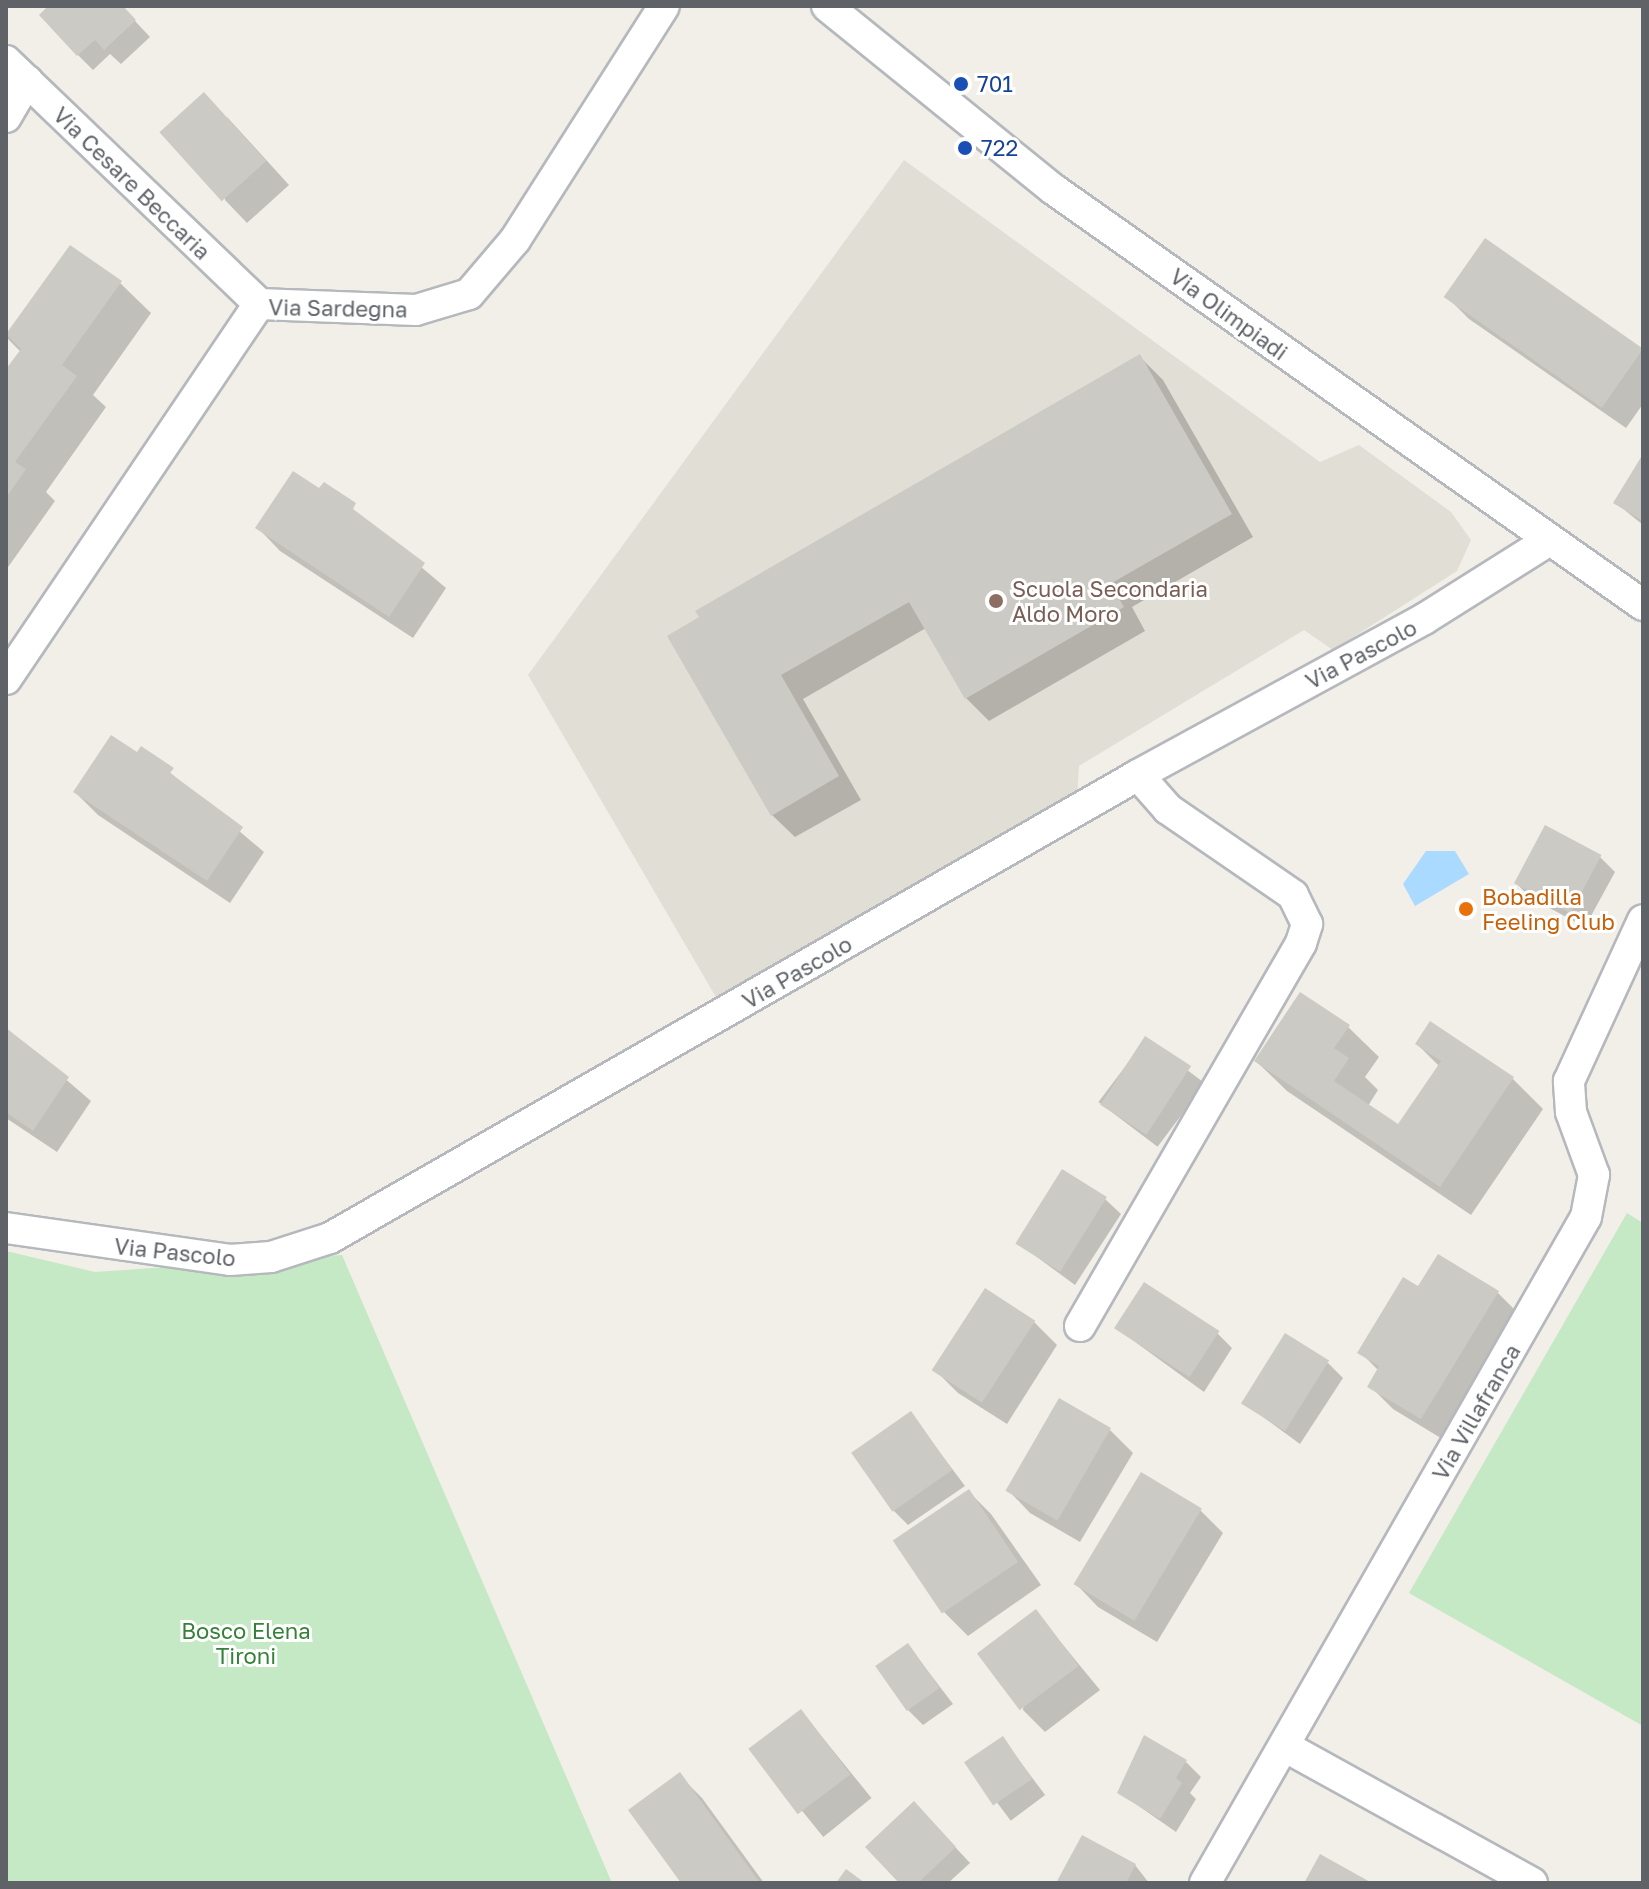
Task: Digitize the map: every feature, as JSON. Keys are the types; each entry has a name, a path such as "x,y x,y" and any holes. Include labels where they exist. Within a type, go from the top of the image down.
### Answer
{"street":[{"name":"Via Sardegna","path":"6,679 259,304 416,310 469,294 510,248 664,6"},
{"name":"Via Olimpiadi","path":"827,6 1053,189 1548,541 1643,605"},
{"name":"Via Cesare Beccaria","path":"16,71 259,304"},
{"path":"6,117 16,71"},
{"name":"Via Pascolo","path":"6,1228 230,1260 271,1257 320,1242 1138,775 1432,615 1548,541"},
{"path":"1080,1326 1301,943 1307,924 1293,895 1168,809 1138,775"},
{"name":"Via Villafranca","path":"1205,1883 1286,1747 1586,1217 1594,1175 1571,1112 1569,1081 1643,920"},
{"path":"1286,1747 1532,1883"}],"shaded area":[{"name":"Scuola Secondaria Aldo Moro","path":"904,160 1320,462 1359,445 1451,512 1471,540 1457,571 1333,650 1304,630 1079,766 1077,799 717,999 528,675"}],"green space":[{"path":"1627,1213 1643,1223 1643,1726 1409,1593"},
{"name":"Bosco Elena Tironi","path":"6,1251 95,1272 342,1255 612,1883 6,1883"}],"water":[{"path":"1426,851 1455,851 1469,874 1415,906 1403,884"}],"building":[{"path":"48,6 123,6 136,20 104,50 95,40 77,56 39,15"},
{"path":"204,92 266,161 222,201 159,132"},
{"path":"1485,238 1643,349 1602,408 1444,297"},
{"path":"70,245 122,281 62,365 77,376 15,462 26,469 6,498 6,369 21,349 6,334"},
{"name":"Scuola Secondaria Aldo Moro","path":"1140,354 1232,514 1110,584 1124,607 965,699 909,602 781,675 839,776 771,816 667,636 699,617 695,611"},
{"path":"1643,454 1643,521 1613,503"},
{"path":"293,471 319,488 324,482 356,503 353,509 425,563 389,617 255,528"},
{"path":"111,735 137,752 141,746 174,768 170,773 243,827 207,881 73,792"},
{"path":"1545,825 1602,855 1571,913 1514,883"},
{"path":"1300,992 1350,1025 1334,1048 1349,1058 1334,1081 1398,1124 1441,1061 1415,1044 1430,1021 1514,1077 1440,1187 1254,1061"},
{"path":"6,1028 69,1077 33,1131 6,1112"},
{"path":"1145,1036 1191,1066 1146,1135 1100,1105"},
{"path":"1062,1169 1107,1197 1060,1272 1015,1244"},
{"path":"1438,1254 1499,1291 1421,1419 1367,1387 1379,1366 1357,1353 1403,1277 1418,1286"},
{"path":"1144,1282 1219,1331 1190,1377 1114,1328"},
{"path":"985,1288 1035,1321 982,1403 932,1370"},
{"path":"1285,1333 1329,1361 1285,1431 1241,1403"},
{"path":"1059,1398 1111,1428 1057,1521 1006,1491"},
{"path":"911,1411 952,1470 892,1512 851,1453"},
{"path":"1141,1472 1202,1509 1134,1621 1074,1584"},
{"path":"969,1489 1018,1562 942,1613 893,1540"},
{"path":"1036,1609 1079,1666 1020,1710 977,1654"},
{"path":"908,1643 940,1688 907,1711 875,1666"},
{"path":"801,1709 850,1774 798,1814 748,1749"},
{"path":"1144,1735 1187,1760 1176,1778 1182,1783 1160,1819 1117,1793"},
{"path":"1003,1736 1032,1779 993,1805 964,1762"},
{"path":"680,1772 760,1883 681,1883 628,1810"},
{"path":"914,1801 956,1847 918,1883 899,1883 865,1847"},
{"path":"1082,1835 1136,1864 1126,1883 1056,1883"},
{"path":"1320,1854 1372,1883 1304,1883"},
{"path":"846,1869 865,1883 836,1883"}],"place":[{"name":"701","path":"961,84"},
{"name":"722","path":"965,148"},
{"name":"Scuola Secondaria Aldo Moro","path":"996,601"},
{"name":"Bobadilla Feeling Club","path":"1466,909"}]}
